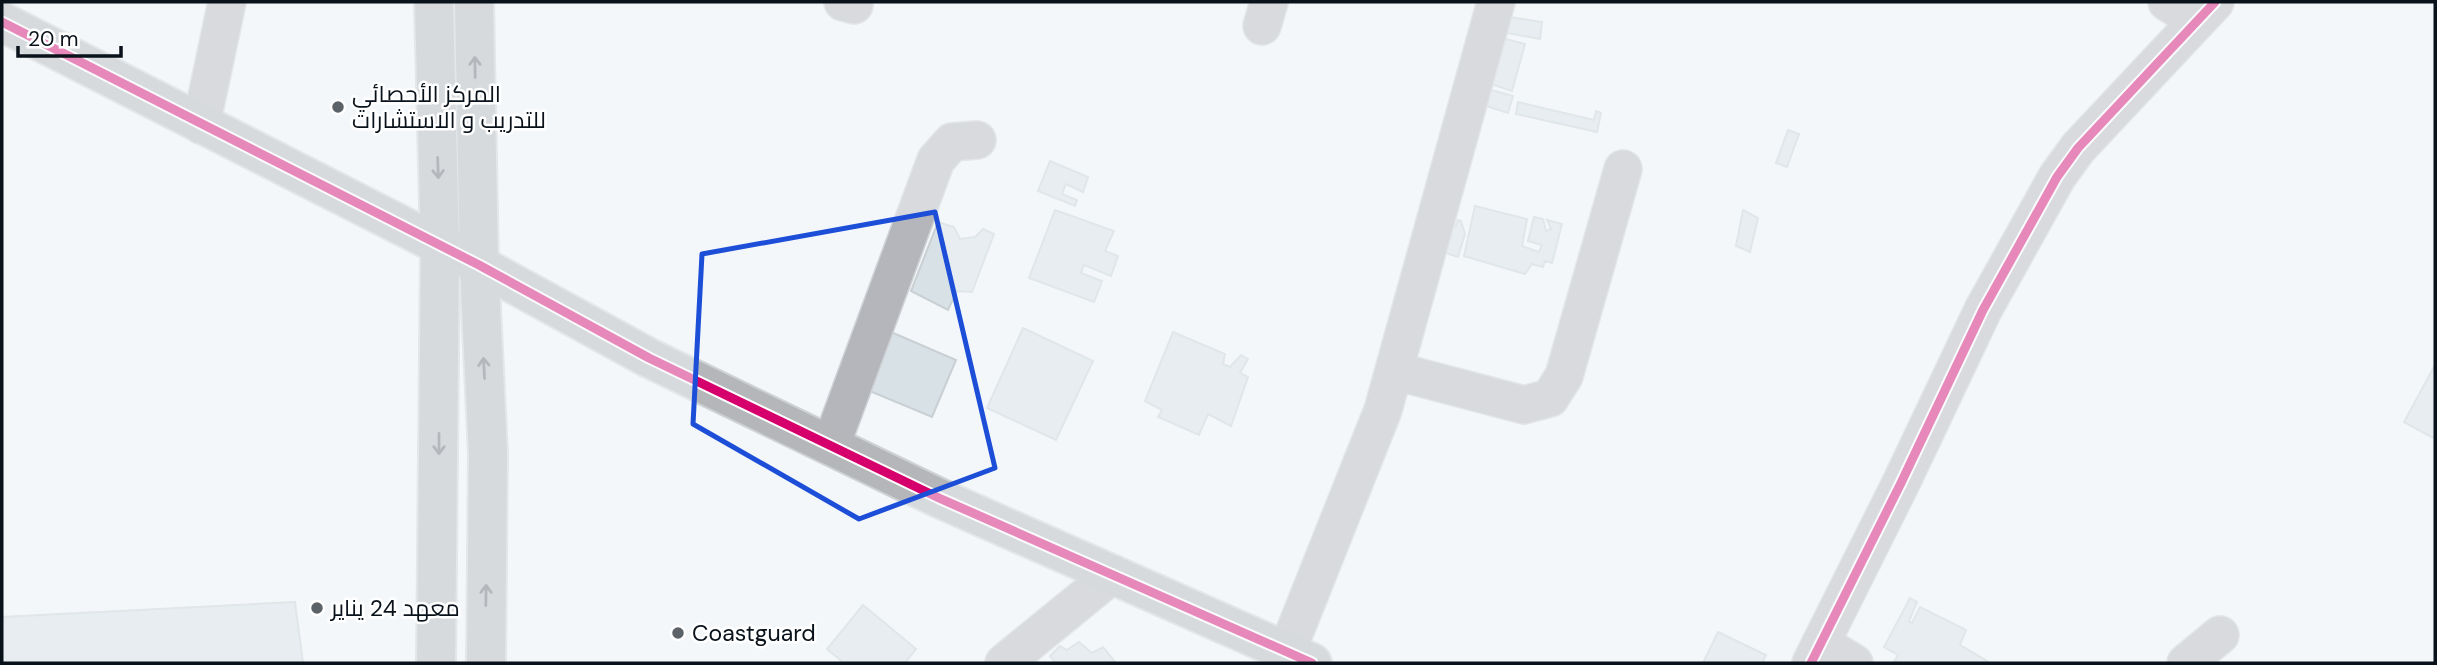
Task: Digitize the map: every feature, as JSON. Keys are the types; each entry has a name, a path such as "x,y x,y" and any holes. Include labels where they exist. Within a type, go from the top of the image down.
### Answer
{"street":[{"path":"201,125 227,2"},
{"path":"434,2 440,247 436,663"},
{"path":"474,2 479,265 488,454 486,663"},
{"path":"2,22 479,265 649,358 939,498 1300,657 1395,371 1496,2"},
{"path":"1854,663 1816,653 1983,310 2057,177 2193,8"},
{"path":"831,445 936,160 952,142 976,140"},
{"path":"1395,371 1524,405 1550,398 1564,376 1623,169"},
{"path":"1004,663 1113,573"},
{"path":"2186,663 2220,635"}],"highlighted area":[{"path":"935,212 995,468 859,519 693,424 702,254"}],"building":[{"path":"1495,15 1542,22 1540,39 1491,30"},
{"path":"1491,35 1525,44 1512,91 1488,83"},
{"path":"1488,89 1513,96 1508,113 1483,105"},
{"path":"1518,102 1594,120 1596,111 1601,113 1597,132 1516,114"},
{"path":"1788,130 1799,134 1787,167 1776,163"},
{"path":"1050,161 1088,177 1083,192 1066,184 1062,194 1077,200 1075,206 1038,191"},
{"path":"1475,206 1527,219 1522,246 1539,252 1542,245 1528,241 1534,217 1543,219 1546,231 1551,229 1547,220 1562,224 1552,263 1545,261 1543,267 1532,264 1525,274 1464,256"},
{"path":"1055,210 1114,231 1105,251 1118,256 1111,276 1084,265 1081,273 1102,281 1094,302 1029,278"},
{"path":"1743,210 1758,218 1750,252 1736,246"},
{"path":"1440,220 1456,226 1458,220 1461,221 1465,234 1458,257 1431,248"},
{"path":"938,222 954,227 960,239 975,237 983,229 994,234 972,292 957,291 948,310 911,291"},
{"path":"1023,328 1093,361 1056,440 987,408"},
{"path":"884,329 956,360 932,417 860,387"},
{"path":"1173,332 1225,354 1223,364 1230,367 1241,355 1248,359 1240,373 1248,377 1231,426 1208,414 1199,435 1158,417 1162,410 1145,401"},
{"path":"2435,365 2435,439 2404,422"},
{"path":"1910,598 1917,602 1909,621 1912,623 1920,607 1966,630 1960,645 1987,661 1986,663 1894,662 1898,655 1884,647"},
{"path":"295,602 303,663 2,663 2,617"},
{"path":"863,605 916,649 905,663 844,663 827,649"},
{"path":"1718,632 1766,655 1762,663 1703,663"},
{"path":"1079,642 1092,653 1103,647 1116,663 1056,663 1050,656 1060,646 1067,650"}],"cycle path":[{"path":"1811,663 1983,310 2057,177 2078,148 2215,2"},
{"path":"2,22 479,265 649,358 939,498 1312,663"}],"place":[{"name":"المركز الأحصائي للتدريب و الاستشارات","path":"338,107"},
{"name":"معهد 24 يناير","path":"317,608"},
{"name":"Coastguard","path":"678,633"}]}
